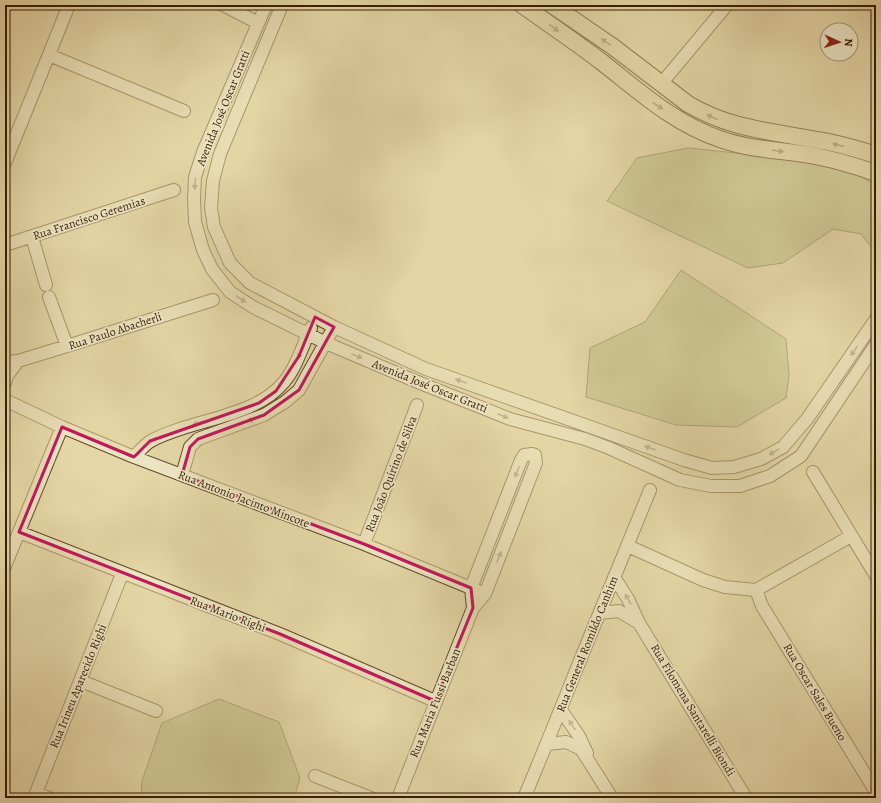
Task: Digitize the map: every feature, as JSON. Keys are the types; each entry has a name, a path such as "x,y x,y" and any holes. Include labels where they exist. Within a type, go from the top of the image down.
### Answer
{"main road":[{"path":"522,5 603,63 646,98 678,118 718,139 741,145 814,156 850,164 876,173"},
{"path":"552,5 612,46 688,104 722,121 746,128 818,140 876,155"}],"street":[{"path":"5,163 69,5"},
{"path":"223,5 258,23"},
{"name":"Avenida José Oscar Gratti","path":"265,5 203,152 196,177 195,222 203,250 209,263 230,292 261,312 326,343 510,419 585,439 609,448 680,480 711,486 740,486 770,476 801,456 876,344"},
{"name":"Avenida José Oscar Gratti","path":"282,5 220,154 213,181 211,208 218,238 230,263 250,283 334,327 426,369 684,460 712,468 734,466 761,459 783,446 807,419 876,319"},
{"path":"661,84 727,5"},
{"path":"49,55 184,111"},
{"name":"Rua Francisco Geremias","path":"6,243 32,237 174,190"},
{"path":"32,237 46,285"},
{"path":"49,297 67,346"},
{"name":"Rua Paulo Abacherli","path":"5,362 18,361 213,300"},
{"path":"134,458 150,441 259,403 276,391 285,381 292,368 315,317"},
{"path":"182,475 190,447 198,439 264,416 285,402 299,390 334,327"},
{"path":"5,383 7,376 18,361"},
{"name":"Rua Antonio Jacinto Mincote","path":"5,400 62,427 134,458 364,544 485,594"},
{"name":"Rua João Quirino de Silva","path":"364,544 417,405"},
{"path":"5,566 62,427"},
{"name":"Rua Maria Fussi Barban","path":"398,798 473,608 485,594 536,463 535,456 532,454 524,455 471,588 473,608"},
{"path":"813,472 876,576"},
{"name":"Rua General Romildo Canhim","path":"524,798 650,490"},
{"name":"Rua Mario Righi","path":"19,532 122,574 280,634 435,701"},
{"path":"628,546 703,580 725,587 756,590 851,536"},
{"name":"Rua Irineu Aparecido Righi","path":"35,795 122,574"},
{"name":"Rua Filomena Santarelli Biondi","path":"614,577 628,599 639,623 746,798"},
{"name":"Rua Oscar Sales Bueno","path":"756,590 762,606 876,792"},
{"name":"Rua Filomena Santarelli Biondi","path":"600,613 619,611 639,623"},
{"path":"81,681 156,711"},
{"path":"561,710 579,736 592,765"},
{"path":"547,744 566,742 574,744 581,749 612,798"},
{"path":"315,776 371,798"},
{"path":"35,795 49,798"}],"highlighted area":[{"path":"315,317 334,327 299,390 264,415 198,439 190,447 182,475 364,544 471,588 473,608 435,701 280,634 19,532 62,427 134,457 150,441 259,403 276,391 299,356"}],"green space":[{"path":"688,148 841,164 876,186 876,253 861,234 833,229 783,263 748,268 607,201 637,158"},
{"path":"681,270 786,339 789,375 786,398 737,427 676,425 586,397 590,348 645,322"},
{"path":"219,699 279,722 300,778 294,798 141,798 142,781 162,723"}]}
